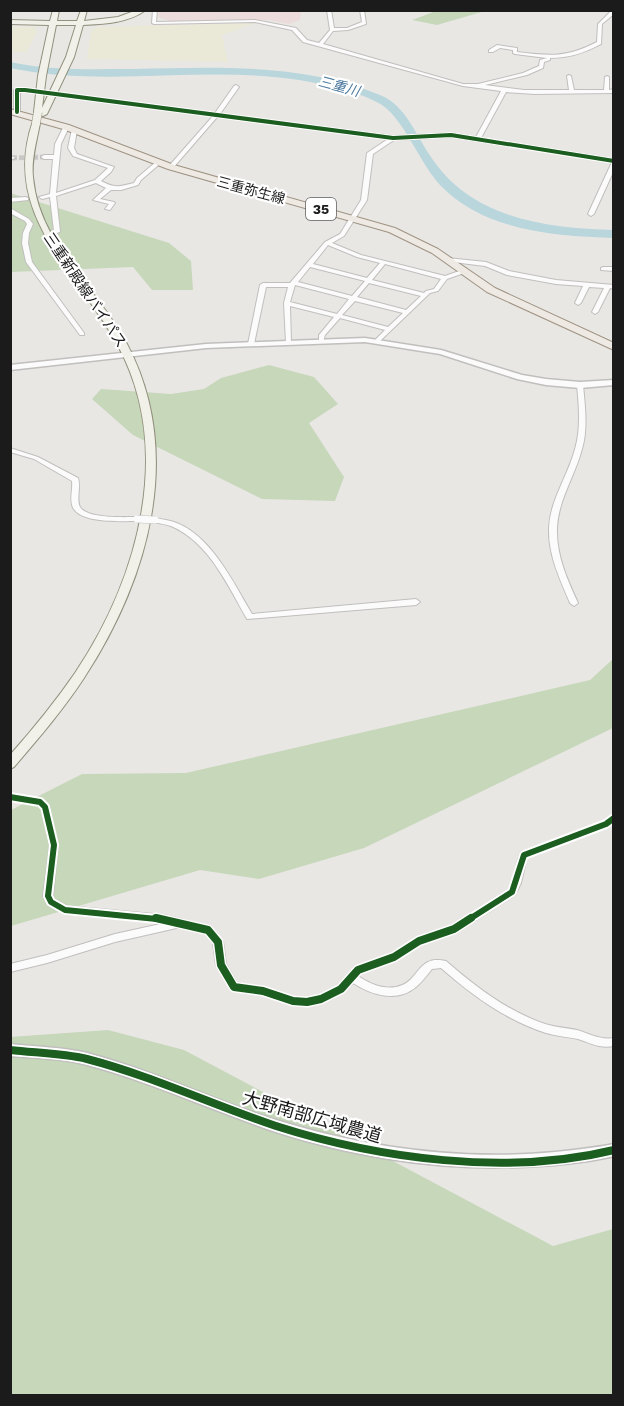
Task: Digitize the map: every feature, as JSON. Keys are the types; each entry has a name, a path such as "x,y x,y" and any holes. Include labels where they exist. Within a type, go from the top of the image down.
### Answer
{"main road":[{"path":"52,22 56,10"},
{"path":"81,22 84,10"},
{"path":"10,22 118,21 134,17 143,10"},
{"name":"三重新殿線バイパス","path":"10,764 88,663 121,598 135,563 146,521 152,456 148,414 140,385 127,354 47,234 32,198 29,166 40,113 42,76 52,22"},
{"name":"三重新殿線バイパス","path":"40,113 70,57 81,22"},
{"name":"三重弥生線","path":"14,111 70,128 171,167 352,217 408,237 491,290 614,347"}],"street":[{"path":"155,10 154,23 255,21 294,29 305,41 463,85 479,85 504,90 614,91"},
{"path":"320,45 332,30 329,10"},
{"path":"332,30 348,29 364,23 362,10"},
{"path":"479,85 525,74 541,67 542,61 576,55 597,45 601,40 600,24 614,11"},
{"path":"491,51 505,46 515,49 515,53 548,59"},
{"path":"569,75 572,92"},
{"path":"604,78 604,91"},
{"path":"171,167 216,115 236,87"},
{"path":"14,111 17,90 25,90"},
{"path":"478,139 504,90"},
{"path":"59,94 400,139 444,135 478,139 614,162 591,214"},
{"path":"47,234 57,232 53,195 56,157 58,144 70,128"},
{"path":"42,197 97,181 112,168 75,155 71,147 70,128"},
{"path":"288,342 287,303 293,284 327,243 342,235 364,200 370,153 393,138"},
{"path":"44,158 56,157"},
{"path":"97,181 110,188 136,184 159,162"},
{"path":"108,209 112,203 96,200 110,188"},
{"path":"10,200 26,199"},
{"path":"10,210 30,224 26,231 25,251 29,262 82,334"},
{"path":"327,243 350,253 445,278"},
{"path":"447,260 486,264 507,273 556,282 611,287 595,312"},
{"path":"321,341 322,335 384,262"},
{"path":"310,265 425,295"},
{"path":"603,269 614,269"},
{"path":"378,340 425,295 436,290 445,278 462,272"},
{"path":"251,344 263,285 293,284 406,312"},
{"path":"579,303 587,284"},
{"path":"287,303 389,329"},
{"path":"10,368 206,345 378,340 441,352 533,380 580,385 614,382"},
{"path":"574,603 557,560 552,536 559,503 579,447 583,420 580,385"},
{"path":"10,450 36,458 75,480 76,507 80,512 91,517 170,521 181,526 216,560 250,617 416,602"},
{"path":"10,798 40,802 45,807 54,845 48,896 51,902 65,910 164,918 208,930 218,942 222,966 234,987 263,991 293,1001 307,1002 321,999 341,989 358,970 394,957 418,941 454,929 512,892 516,886 520,862 524,855 606,824 614,818"},
{"path":"10,968 115,938 179,923"},
{"path":"352,977 362,985 389,992 400,991 410,986 430,965 443,964 477,995 520,1018 546,1029 580,1035 603,1044 614,1042"},
{"name":"大野南部広域農道","path":"10,1050 86,1059 241,1114 320,1138 386,1154 494,1164 544,1160 614,1150"}],"shaded area":[{"path":"159,10 301,11 300,20 289,24 269,20 170,21 158,17"}],"green space":[{"path":"436,11 485,11 437,25 412,20"},
{"path":"255,23 222,35 228,62 87,59 91,30 96,27"},
{"path":"11,27 35,27 37,32 26,53 11,51"},
{"path":"10,193 169,243 191,261 193,290 152,290 133,267 11,272"},
{"path":"269,365 314,377 338,404 309,423 344,477 335,501 262,499 133,435 92,399 101,389 171,394 204,389 221,378"},
{"path":"613,659 613,728 364,848 259,879 200,870 11,926 11,810 82,774 186,773 590,680"},
{"path":"108,1030 184,1050 553,1246 613,1229 613,1395 11,1395 10,1037"}],"waterway":[{"name":"三重川","path":"10,65 38,70 95,73 253,72 317,80 348,87 387,103 407,126 428,162 445,183 465,199 487,212 535,227 614,234"}],"tunnel":[{"path":"25,90 59,94"},
{"path":"12,158 44,157"}],"cycle path":[{"path":"17,112 17,90 25,90 393,138 451,135 614,161"},
{"path":"10,797 40,802 45,807 54,845 48,896 51,902 65,910 164,919 208,930 218,942 221,965 234,987 263,991 293,1001 307,1002 321,999 341,989 358,970 394,957 419,941 454,929 512,892 524,855 606,824 614,818"},
{"path":"10,1050 87,1059 278,1126 360,1148 401,1155 484,1162 526,1161 614,1150"}]}
